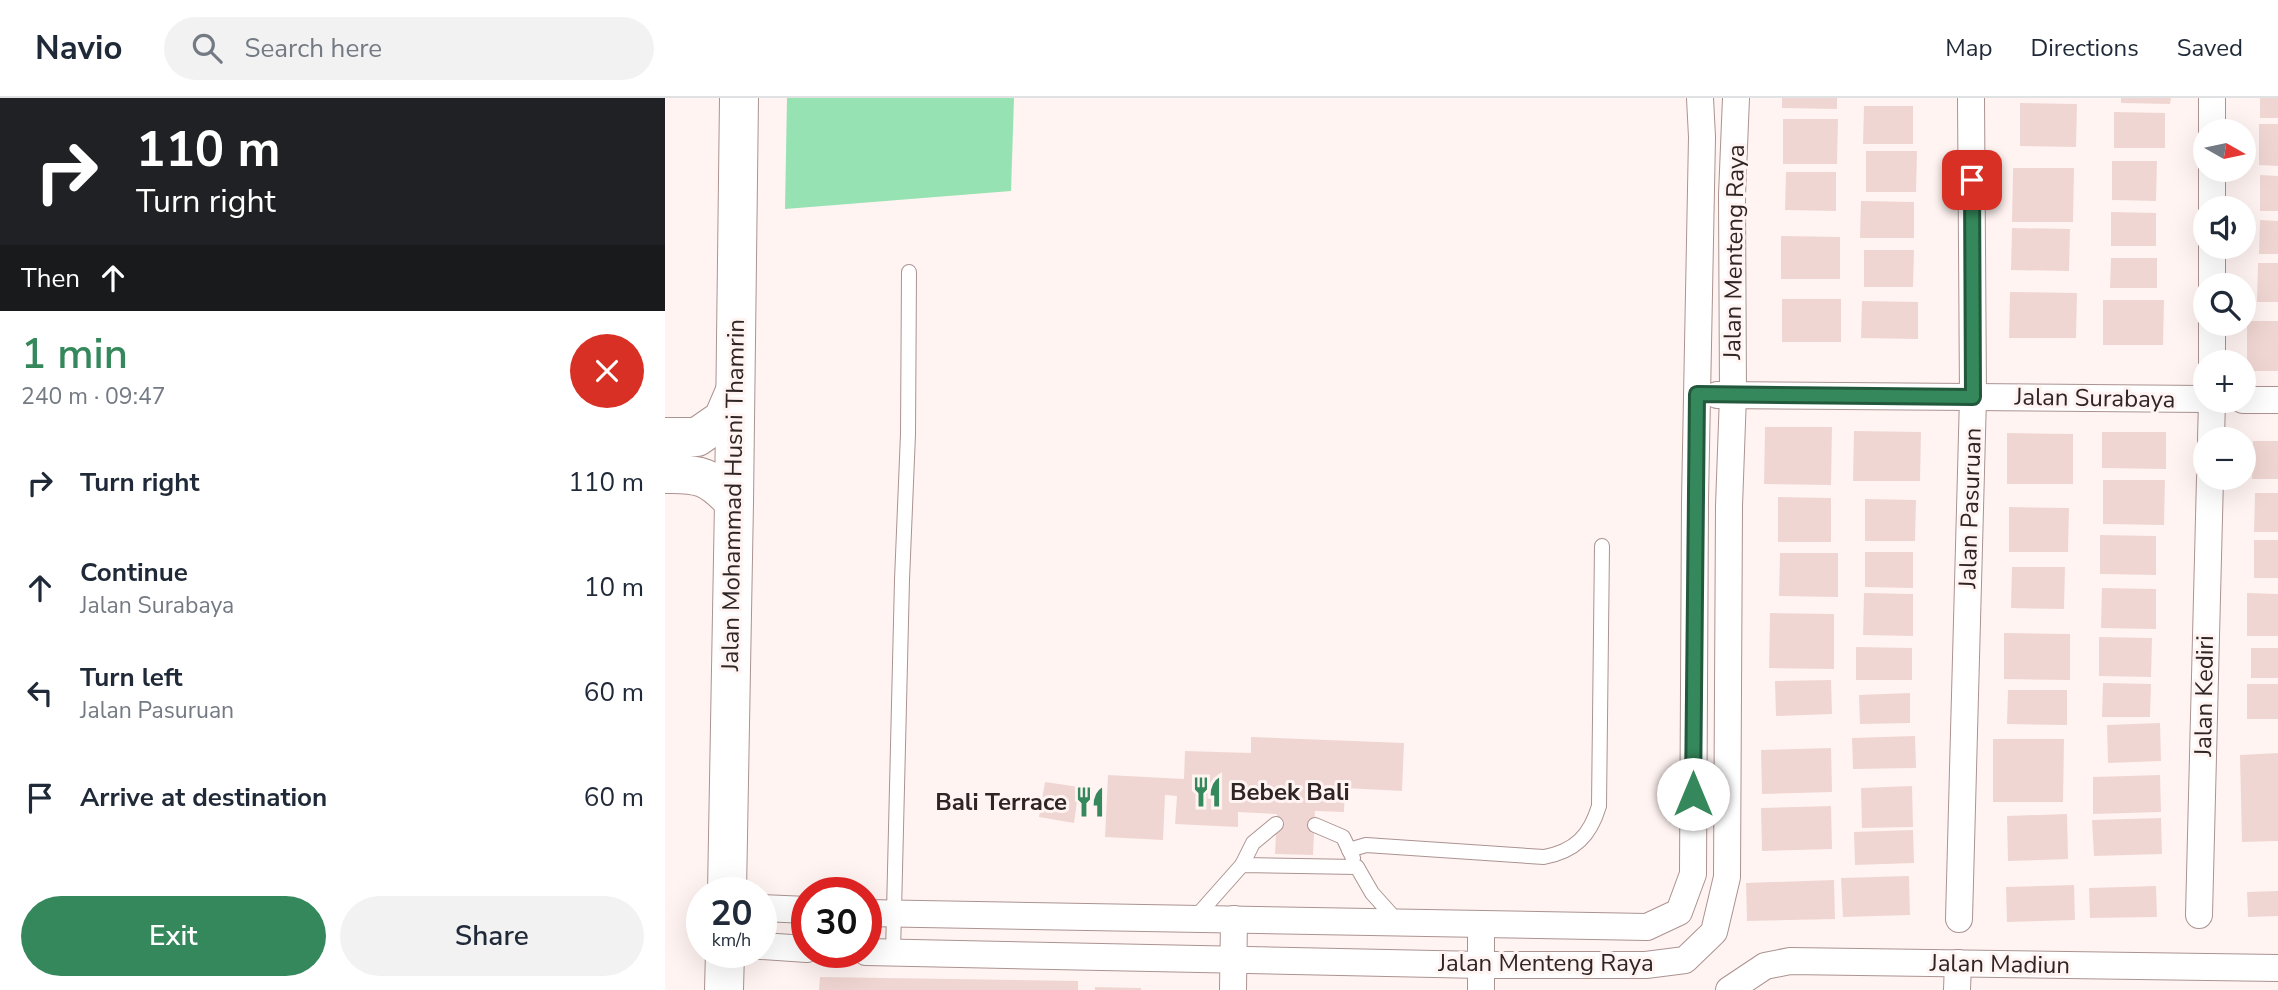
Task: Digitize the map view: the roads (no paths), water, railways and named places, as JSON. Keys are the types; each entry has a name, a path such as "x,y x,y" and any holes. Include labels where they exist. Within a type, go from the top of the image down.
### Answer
{"street":[{"name":"Jalan Mohammad Husni Thamrin","path":"727,877 739,98"},
{"name":"Jalan Menteng Raya","path":"882,914 1647,926 1679,912 1693,874 1702,137 1700,98"},
{"name":"Jalan Menteng Raya","path":"882,952 1234,960 1481,977 1685,960 1714,932 1727,877 1729,520 1733,395 1732,195 1736,98"},
{"name":"Jalan Pasuruan","path":"1959,919 1973,397 1971,98"},
{"path":"2212,98 2212,119"},
{"path":"665,437 697,437 723,419 736,391"},
{"name":"Jalan Surabaya","path":"1697,394 2193,399"},
{"path":"2256,400 2278,400"},
{"path":"665,474 691,473 716,483 734,502"},
{"name":"Jalan Kediri","path":"2199,915 2210,490"},
{"path":"1233,990 1234,919"},
{"path":"1481,924 1481,977"},
{"name":"Jalan Madiun","path":"1729,990 1765,966 1790,961 1958,963 2197,978 2278,968"},
{"path":"1957,990 1958,963"},
{"path":"724,990 725,968"}],"lane":[{"path":"893,953 908,434 909,272"},
{"path":"1349,850 1366,845 1544,857 1559,854 1587,835 1594,824 1599,806 1602,546"},
{"path":"1194,919 1242,865 1253,844 1276,824"},
{"path":"1315,825 1343,837 1371,893 1398,922"},
{"path":"1242,865 1357,867"}],"place":[{"name":"Bebek Bali","path":"1207,792"},
{"name":"Bali Terrace","path":"1090,802"}]}
